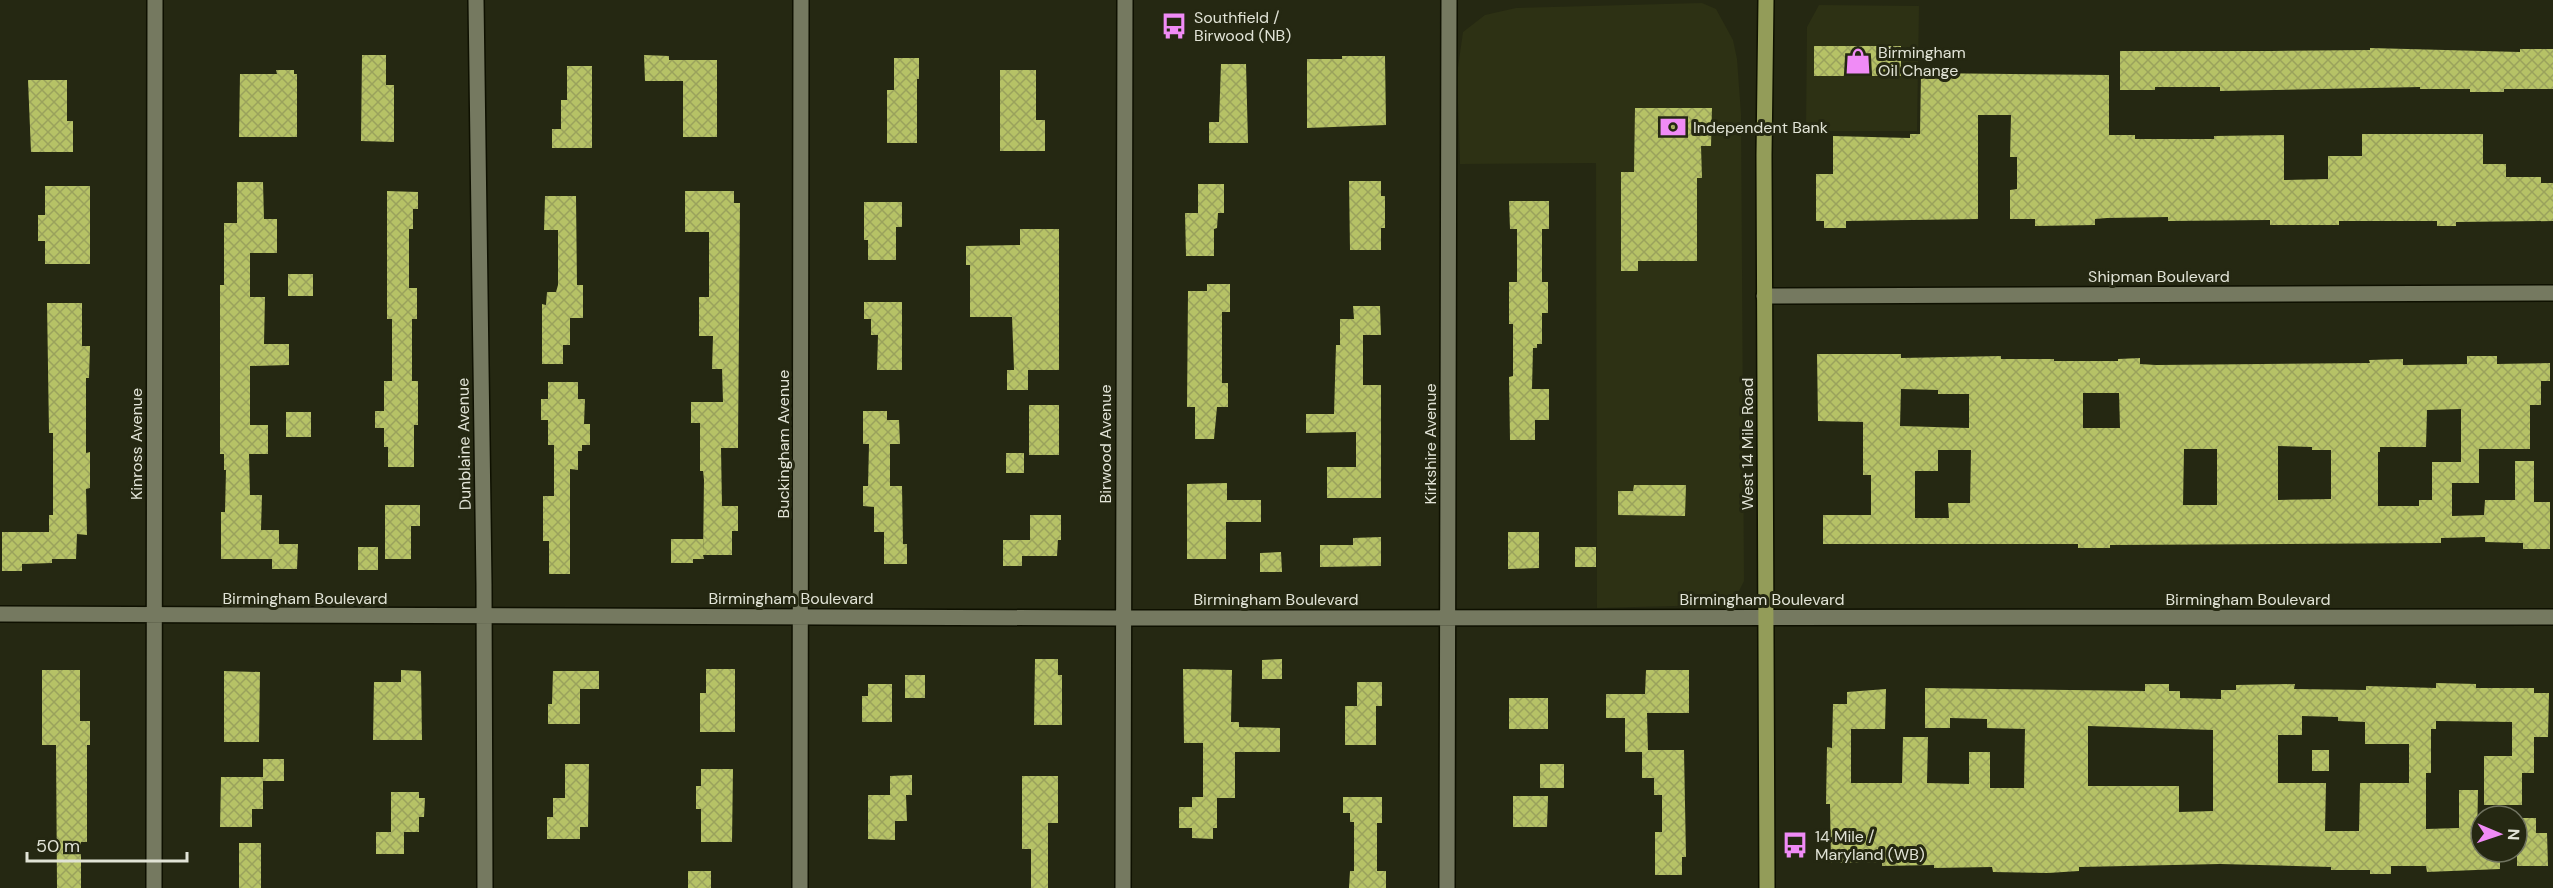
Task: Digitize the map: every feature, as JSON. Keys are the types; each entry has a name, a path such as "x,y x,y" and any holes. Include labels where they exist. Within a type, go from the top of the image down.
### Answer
{"main road":[{"name":"West 14 Mile Road","path":"1766,0 1764,296 1767,888"}],"street":[{"name":"Kinross Avenue","path":"154,888 155,0"},
{"name":"Dunblaine Avenue","path":"476,0 485,888"},
{"name":"Buckingham Avenue","path":"800,888 801,0"},
{"name":"Birwood Avenue","path":"1123,888 1125,0"},
{"name":"Kirkshire Avenue","path":"1447,888 1449,0"},
{"name":"Shipman Boulevard","path":"1764,296 2553,293"},
{"name":"Birmingham Boulevard","path":"0,614 1123,618 2553,617"}],"shaded area":[{"path":"1702,3 1716,9 1733,40 1737,59 1741,114 1744,581 1736,597 1714,605 1597,608 1596,163 1460,164 1457,74 1463,32 1485,15 1516,8"},
{"path":"1819,5 1919,6 1917,131 1806,131 1807,27"}],"building":[{"name":"Birmingham Oil Change","path":"1814,46 1901,46 1901,76 1814,76"},
{"path":"2370,48 2520,52 2520,49 2553,49 2553,89 2470,92 2470,89 2420,89 2420,87 2220,91 2220,87 2155,87 2155,90 2120,90 2120,51 2370,50"},
{"path":"362,55 386,55 386,85 394,85 394,142 361,141"},
{"path":"644,55 669,56 669,60 717,60 717,137 683,137 683,81 645,81"},
{"path":"1342,56 1385,56 1386,125 1307,128 1307,59 1342,59"},
{"path":"894,58 919,58 917,143 887,143 887,90 894,90"},
{"path":"1221,64 1246,64 1248,143 1209,143 1209,122 1219,122"},
{"path":"567,66 592,66 592,148 552,148 552,129 561,129 561,100 567,100"},
{"path":"276,70 294,70 294,74 297,74 297,137 239,137 240,74 277,74"},
{"path":"1000,70 1036,70 1036,120 1045,120 1045,151 1000,151"},
{"path":"1921,73 2109,75 2109,135 2135,135 2135,139 2214,139 2214,136 2284,135 2284,180 2328,179 2328,156 2362,156 2362,134 2483,134 2483,164 2506,164 2506,177 2541,177 2541,183 2553,183 2553,221 2456,222 2456,226 2437,226 2437,221 2339,221 2339,225 2270,225 2270,220 2168,221 2168,217 2107,218 2095,219 2095,225 2035,226 2035,219 2010,219 2010,190 2017,189 2017,157 2010,157 2011,115 1978,115 1978,219 1846,221 1846,228 1824,228 1824,221 1816,221 1816,174 1833,174 1833,136 1910,138 1910,134 1920,134"},
{"path":"28,80 67,80 67,121 73,121 73,152 31,152"},
{"path":"1635,108 1712,108 1711,146 1701,146 1702,178 1697,178 1697,261 1638,261 1638,271 1621,271 1621,172 1634,172"},
{"path":"1349,181 1381,181 1381,196 1385,196 1385,228 1381,228 1381,250 1350,250"},
{"path":"237,182 263,182 264,219 277,219 277,253 250,253 250,297 265,297 264,344 289,344 289,365 250,366 250,425 268,425 268,454 249,454 250,495 262,495 261,530 279,530 279,544 298,544 297,569 272,569 272,559 221,559 221,512 225,512 226,470 224,470 224,454 220,454 220,285 224,285 224,223 237,223"},
{"path":"1198,184 1224,184 1224,213 1218,213 1217,228 1214,229 1214,256 1186,256 1185,213 1198,213"},
{"path":"45,186 90,186 90,264 45,264 45,241 38,241 38,215 45,215"},
{"path":"387,191 418,192 418,209 413,209 413,229 409,229 409,288 417,288 417,319 412,319 412,381 418,381 418,425 414,425 414,467 388,467 388,447 384,447 384,428 375,428 375,411 384,411 384,381 392,381 392,319 387,319"},
{"path":"685,191 734,191 734,203 740,203 738,448 721,448 722,506 738,506 738,531 732,531 732,555 703,555 704,480 703,471 700,471 700,423 691,423 691,402 723,402 722,369 712,369 713,336 699,336 699,297 709,297 709,232 685,232"},
{"path":"545,196 576,196 577,285 583,285 583,318 570,318 570,345 563,345 563,364 542,364 542,304 546,305 547,292 556,292 558,285 558,230 544,230"},
{"path":"1509,201 1549,201 1549,229 1542,229 1542,282 1548,282 1548,313 1542,313 1542,344 1537,344 1537,348 1533,348 1532,389 1549,389 1549,420 1535,420 1535,440 1510,440 1509,377 1513,376 1513,324 1509,324 1509,282 1517,282 1517,229 1510,229"},
{"path":"864,202 902,202 902,227 896,227 896,260 868,260 868,240 864,240"},
{"path":"1020,229 1059,229 1059,370 1028,370 1028,390 1007,390 1007,370 1014,370 1012,317 970,317 970,265 966,265 966,246 1020,245"},
{"path":"288,274 313,274 313,296 288,296"},
{"path":"1207,284 1230,284 1230,312 1222,312 1222,383 1228,383 1228,407 1217,407 1214,439 1195,439 1195,407 1187,407 1188,291 1207,291"},
{"path":"864,302 902,302 902,370 877,370 878,335 871,335 871,319 864,319"},
{"path":"47,303 82,303 82,346 90,346 89,378 86,378 86,453 90,452 90,488 86,489 87,535 77,534 76,559 52,559 52,563 22,564 22,571 2,571 2,532 49,532 49,515 53,515 53,433 49,433"},
{"path":"1353,306 1380,306 1381,335 1363,335 1363,385 1381,385 1381,498 1327,498 1327,467 1356,467 1356,432 1306,433 1306,414 1334,414 1336,345 1340,345 1340,319 1354,319"},
{"path":"1817,354 1901,354 1901,358 2001,356 2001,359 2054,359 2054,361 2118,361 2118,359 2140,358 2140,364 2156,365 2370,363 2369,360 2403,359 2403,365 2467,364 2467,356 2497,356 2497,364 2550,363 2550,381 2541,381 2541,405 2530,405 2530,449 2479,449 2479,483 2452,483 2452,516 2484,515 2485,500 2515,500 2515,461 2534,461 2534,502 2550,502 2550,549 2523,549 2523,543 2485,542 2485,537 2441,538 2441,543 2110,545 2110,548 2078,548 2078,544 1823,544 1823,515 1871,515 1871,475 1863,475 1863,422 1818,421","holes":["1901,389 1938,390 1938,394 1969,394 1969,428 1900,426","2083,393 2119,393 2120,428 2083,428","2461,409 2461,462 2432,462 2432,500 2419,500 2419,506 2378,506 2378,452 2380,452 2380,447 2426,447 2427,410","2278,446 2331,450 2331,499 2278,500","2184,449 2217,449 2217,505 2183,505","1938,450 1971,450 1970,503 1948,503 1949,518 1915,518 1915,471 1938,471"]},
{"path":"548,382 578,382 578,399 585,399 584,424 590,424 590,445 582,445 582,451 578,451 578,470 570,469 570,574 549,574 549,541 543,541 543,496 554,496 554,445 548,445 548,420 541,420 541,399 548,399"},
{"path":"1029,405 1059,405 1059,455 1029,455"},
{"path":"863,411 887,411 887,420 899,420 900,444 890,444 890,486 902,486 903,544 907,544 907,564 884,564 884,532 874,532 874,507 863,506 863,486 868,486 869,444 863,444"},
{"path":"286,412 311,412 311,437 286,437"},
{"path":"1006,453 1024,453 1024,473 1006,473"},
{"path":"1227,483 1227,500 1261,500 1261,522 1226,522 1226,559 1187,559 1187,484"},
{"path":"1634,485 1686,485 1685,516 1618,515 1618,491 1633,491"},
{"path":"385,505 420,505 420,526 411,526 411,559 385,559"},
{"path":"1030,515 1061,515 1061,540 1058,540 1057,556 1022,556 1022,566 1003,566 1003,540 1030,540"},
{"path":"1508,532 1539,532 1539,568 1508,569"},
{"path":"1381,537 1381,566 1320,567 1320,545 1353,545 1353,538"},
{"path":"671,539 703,539 704,559 693,559 693,563 671,563"},
{"path":"358,547 378,547 378,570 358,570"},
{"path":"1575,547 1596,547 1596,567 1575,567"},
{"path":"1281,552 1282,572 1260,572 1260,553"},
{"path":"1035,659 1058,659 1058,675 1062,675 1062,725 1034,725"},
{"path":"1282,659 1282,679 1262,679 1262,660"},
{"path":"706,669 735,669 735,732 700,732 700,693 706,693"},
{"path":"1183,669 1232,670 1231,722 1239,722 1239,727 1280,728 1280,752 1235,752 1235,798 1217,798 1217,828 1213,828 1213,839 1192,838 1192,828 1179,828 1179,807 1192,807 1192,797 1203,797 1203,743 1184,743"},
{"path":"42,670 80,670 80,721 90,721 90,745 87,745 87,842 81,842 81,888 57,888 56,745 42,745"},
{"path":"401,670 421,671 422,740 373,740 374,682 401,682"},
{"path":"1646,670 1689,670 1689,713 1647,713 1648,750 1684,750 1686,857 1682,857 1682,875 1655,875 1655,832 1662,832 1662,795 1654,795 1654,778 1642,778 1642,752 1625,752 1625,718 1606,718 1606,694 1645,694"},
{"path":"224,671 260,672 259,742 224,742"},
{"path":"553,671 599,671 599,689 580,689 580,724 548,724 548,704 552,704"},
{"path":"905,675 925,675 925,698 905,698"},
{"path":"1357,682 1382,682 1382,706 1376,706 1376,745 1345,745 1345,706 1357,706"},
{"path":"2436,683 2476,684 2476,688 2534,688 2534,693 2549,693 2548,737 2534,737 2534,773 2522,773 2522,804 2484,804 2484,756 2512,756 2512,722 2436,721 2436,729 2431,729 2431,773 2426,773 2426,829 2459,828 2459,790 2478,790 2478,804 2469,804 2469,864 2500,864 2500,869 2427,872 2426,866 2391,866 2391,874 2370,874 2370,870 2331,870 2331,867 2220,864 2079,867 2079,871 2048,873 1993,872 1992,867 1934,868 1934,865 1882,866 1882,862 1831,863 1830,804 1826,804 1827,747 1832,748 1833,704 1847,704 1847,692 1886,689 1885,729 1851,729 1851,783 1902,783 1903,737 1928,737 1927,783 1969,784 1969,752 1990,752 1990,788 2024,788 2025,729 1987,728 1987,719 1950,718 1950,728 1925,728 1925,688 2145,691 2145,684 2169,684 2169,691 2180,691 2180,698 2221,699 2221,690 2236,690 2236,685 2295,684 2294,689 2366,690 2366,686 2436,688","holes":["2302,716 2338,717 2338,721 2365,722 2365,744 2409,744 2409,783 2360,783 2359,831 2325,831 2326,783 2278,783 2278,735 2302,735","2088,726 2213,730 2213,811 2179,812 2179,786 2088,786"]},
{"path":"868,684 892,684 892,722 862,722 862,696 868,696"},
{"path":"1509,698 1548,698 1548,729 1509,729"},
{"path":"2312,750 2329,750 2329,771 2312,771"},
{"path":"263,759 284,759 284,781 263,781 263,809 252,809 252,827 220,827 221,777 263,777"},
{"path":"565,764 589,764 588,827 580,827 580,839 547,839 547,817 553,817 553,798 565,798"},
{"path":"1540,764 1564,764 1564,788 1540,788"},
{"path":"701,769 733,769 732,842 701,842 701,809 696,809 696,786 701,786"},
{"path":"912,775 912,795 906,795 907,821 895,821 895,840 868,839 868,795 890,795 890,776"},
{"path":"1022,776 1058,776 1058,823 1048,823 1048,888 1031,888 1031,849 1022,849"},
{"path":"391,792 419,792 419,798 425,798 424,817 419,817 419,832 404,832 404,854 376,854 376,832 391,832"},
{"path":"1513,796 1548,796 1547,827 1513,827"},
{"path":"1343,797 1382,797 1382,823 1377,823 1377,871 1386,871 1386,888 1349,888 1350,871 1354,871 1354,822 1350,822 1350,813 1343,813"},
{"path":"2529,818 2536,818 2536,833 2547,833 2548,866 2517,866 2517,864 2529,864"},
{"path":"239,843 261,843 261,888 239,888"},
{"path":"688,871 711,871 711,888 688,888"}],"place":[{"name":"Southfield / Birwood (NB)","path":"1174,26"},
{"name":"Birmingham Oil Change","path":"1858,61"},
{"name":"Independent Bank","path":"1673,127"},
{"name":"14 Mile / Maryland (WB)","path":"1795,845"}]}
